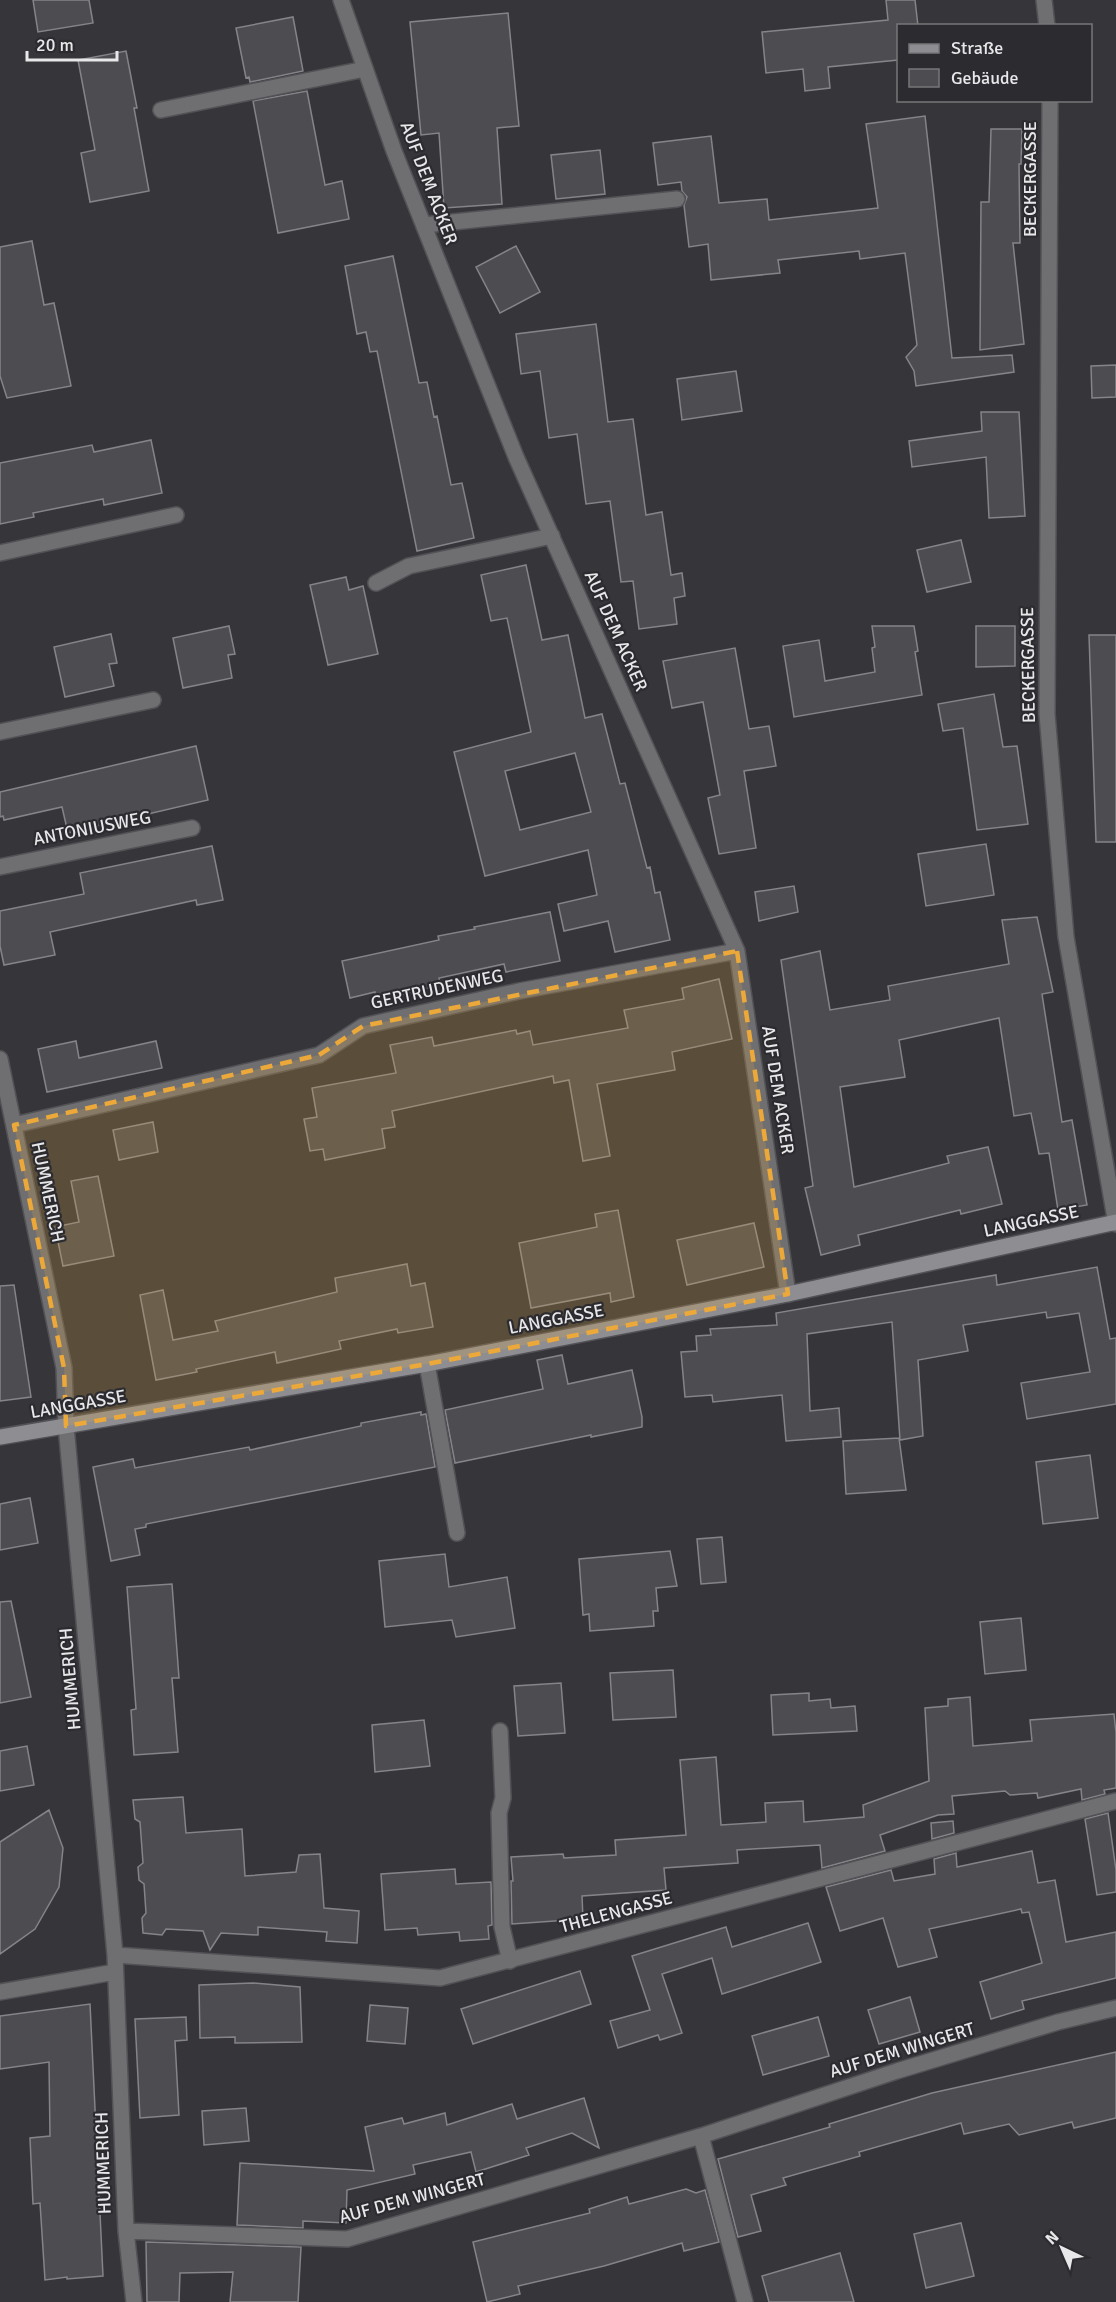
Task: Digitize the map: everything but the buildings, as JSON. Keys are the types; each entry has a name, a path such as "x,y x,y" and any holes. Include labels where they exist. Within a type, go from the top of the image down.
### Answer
{"street":[{"name":"AUF DEM ACKER","path":"341,0 394,151 516,457 737,951 788,1294"},
{"path":"1044,0 1047,24"},
{"path":"161,110 365,69"},
{"name":"BECKERGASSE","path":"1050,102 1047,714 1066,937 1116,1223"},
{"path":"424,225 677,199"},
{"path":"0,554 176,515"},
{"path":"376,583 410,566 552,536"},
{"path":"0,732 153,699"},
{"name":"ANTONIUSWEG","path":"0,867 192,828"},
{"name":"GERTRUDENWEG","path":"14,1125 319,1055 363,1026 519,991 737,951"},
{"name":"HUMMERICH","path":"0,1059 64,1368 66,1426 115,1955 126,2231 134,2302"},
{"name":"LANGGASSE","path":"0,1437 427,1364 788,1294 1116,1223"},
{"path":"427,1364 457,1533"},
{"path":"500,1731 503,1798 500,1813 502,1927 510,1961"},
{"name":"THELENGASSE","path":"115,1955 440,1978 1116,1801"},
{"path":"0,1992 115,1972"},
{"name":"AUF DEM WINGERT","path":"126,2231 347,2239 701,2136 897,2071 1058,2022 1116,2008"},
{"path":"701,2136 745,2302"}],"highlighted area":[{"path":"737,951 788,1294 427,1364 66,1426 64,1368 14,1125 319,1055 363,1026"}]}
